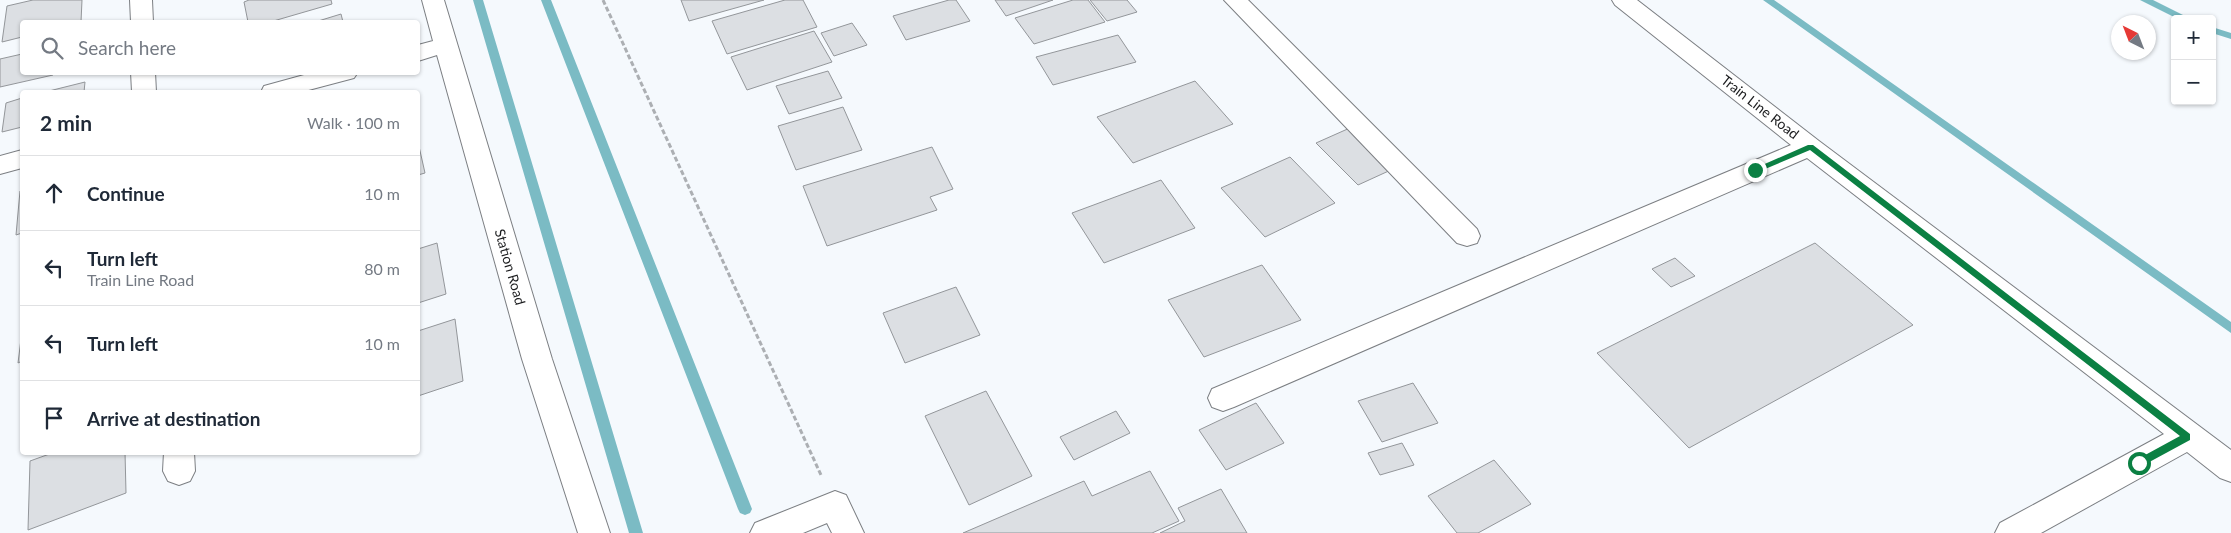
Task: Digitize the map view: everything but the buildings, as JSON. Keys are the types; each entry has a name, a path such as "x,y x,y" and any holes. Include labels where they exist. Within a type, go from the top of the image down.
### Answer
{"street":[{"path":"141,0 142,20"},
{"name":"Station Road","path":"433,0 537,359 594,533"},
{"path":"1235,0 1467,236"},
{"name":"Train Line Road","path":"1623,0 1810,147 2187,437 2231,468"},
{"path":"420,52 446,45"},
{"path":"143,75 144,90"},
{"path":"280,90 335,75"},
{"path":"1223,398 1810,147"},
{"path":"0,165 20,160"},
{"path":"2011,533 2187,437"},
{"path":"766,533 842,519"}],"path":[{"path":"603,0 842,519"}],"waterway":[{"path":"478,0 636,533"},
{"path":"546,0 745,509"},
{"path":"1768,0 2231,328"},
{"path":"2145,0 2177,15"},
{"path":"2216,31 2231,36"}],"route":[{"path":"1755,170 1810,147 2187,437 2139,463"}]}
